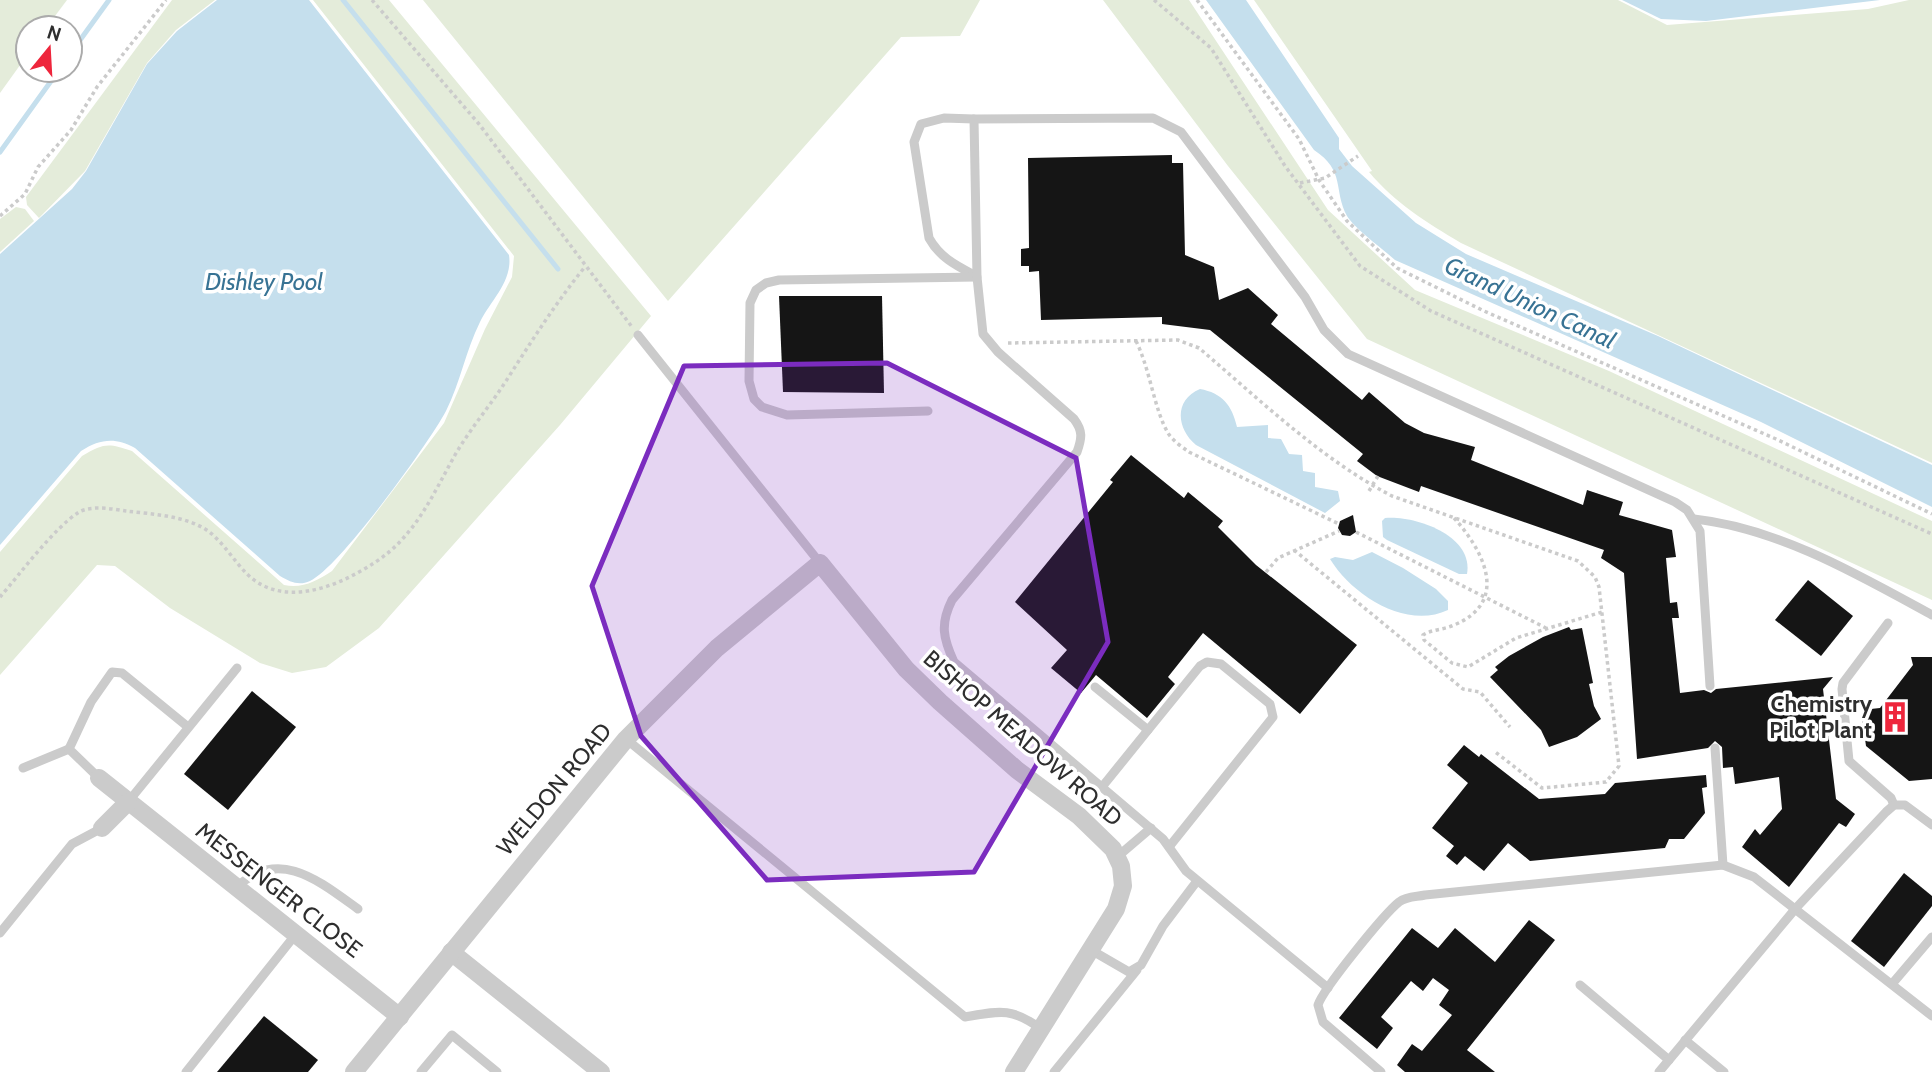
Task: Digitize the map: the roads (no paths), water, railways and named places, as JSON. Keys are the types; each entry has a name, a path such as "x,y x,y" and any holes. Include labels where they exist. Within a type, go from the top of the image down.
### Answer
{"street":[{"name":"WELDON ROAD","path":"354,1072 626,739 717,648 820,563"},
{"name":"BISHOP MEADOW ROAD","path":"820,563 906,669 1017,770 1098,832 1117,857 1123,886 1115,909 1014,1072"},
{"name":"MESSENGER CLOSE","path":"99,778 400,1017"},
{"path":"102,828 128,802"},
{"path":"451,952 600,1072"}],"lane":[{"path":"978,277 947,261 936,251 929,239 914,142 921,124 930,120 1153,118 1181,132 1305,297 1324,330 1348,354 1675,502 1694,519 1700,531 1710,686"},
{"path":"974,119 978,277 983,334 988,343 1074,419 1082,428 1082,439 1077,452 952,600 943,618 944,640 954,662 1151,828 1197,881 1328,988"},
{"path":"928,411 787,415 762,407 754,399 749,381 750,303 756,290 766,283 779,280 978,277"},
{"path":"638,335 820,563"},
{"path":"1694,519 1719,522 1758,533 1824,561 1932,615"},
{"path":"1888,623 1843,683 1842,689 1849,761 1891,798 1894,805"},
{"path":"1102,787 1200,666 1207,662 1221,664 1270,704 1273,717 1169,847"},
{"path":"128,802 237,668"},
{"path":"23,768 69,749 91,702 112,671 122,673 188,727"},
{"path":"1095,687 1148,730"},
{"path":"626,739 965,1017 1009,1011 1024,1017 1042,1030"},
{"path":"1715,748 1723,865"},
{"path":"69,749 99,778"},
{"path":"1659,1072 1796,908 1894,805 1905,805 1914,809 1932,825"},
{"path":"0,933 72,844 102,828"},
{"path":"1117,857 1151,828"},
{"path":"1381,1072 1323,1022 1318,1005 1328,988 1393,908 1408,897 1723,865 1754,877 1932,1016"},
{"path":"237,887 261,869 290,870 310,877 358,909"},
{"path":"1054,1072 1141,965 1163,926 1197,881"},
{"path":"186,1072 296,934"},
{"path":"1892,984 1932,937"},
{"path":"1091,950 1112,965 1129,972 1141,965"},
{"path":"1580,985 1669,1060"},
{"path":"421,1072 452,1035 497,1072"},
{"path":"1685,1040 1724,1072"}],"water":[{"name":"Dishley Pool","path":"217,0 309,0 509,255 508,273 480,322 451,400 437,427 383,503 342,553 324,571 302,583 291,582 280,576 135,448 114,441 101,442 81,451 0,545 0,254 72,189 86,171 147,64 177,31"},
{"name":"Grand Union Canal","path":"1206,0 1246,0 1339,138 1339,149 1352,166 1416,223 1466,254 1658,336 1932,465 1932,507 1761,422 1395,260 1347,216 1331,166 1314,150"},
{"path":"1622,0 1880,0 1706,21 1661,19"},
{"path":"1200,389 1225,401 1237,427 1268,425 1268,438 1281,439 1289,454 1302,455 1303,471 1315,473 1315,487 1338,491 1340,501 1325,513 1196,445 1185,431 1181,415 1186,400"},
{"path":"1385,518 1426,524 1452,538 1467,560 1467,574 1459,574 1387,540 1383,537 1382,521"},
{"path":"1372,552 1436,589 1448,601 1448,610 1415,616 1382,606 1352,585 1330,559 1335,557 1353,560"}],"waterway":[{"path":"84,35 109,0"},
{"path":"343,0 558,269"},
{"path":"0,152 49,84"}],"place":[{"name":"Chemistry Pilot Plant","path":"1895,717"}]}
